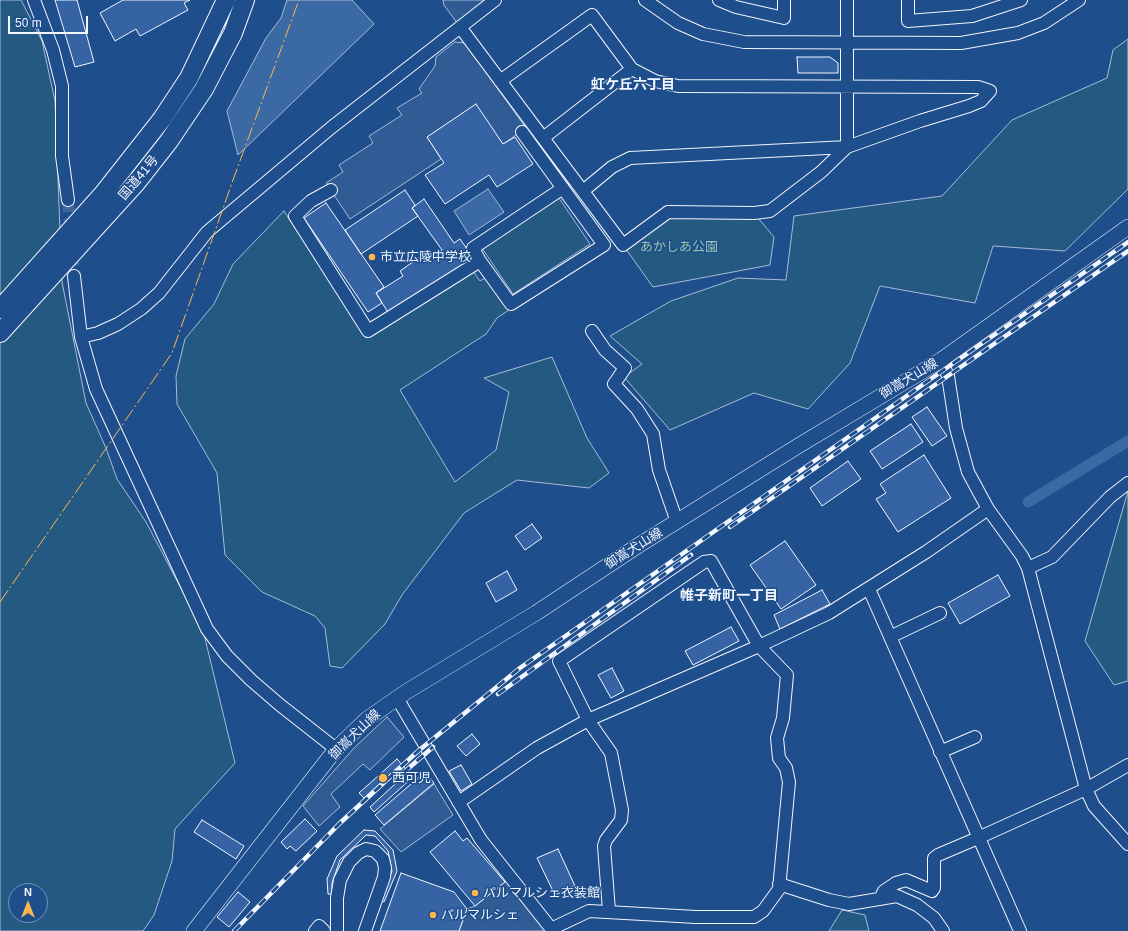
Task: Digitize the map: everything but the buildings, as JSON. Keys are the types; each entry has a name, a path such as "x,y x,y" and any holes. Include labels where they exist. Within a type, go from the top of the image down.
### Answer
{"highway":[{"name":"国道41号","path":"0,309 103,194 162,119 189,78 226,0"},
{"name":"国道41号","path":"0,333 136,183 169,141 204,89 233,33 245,0"}],"main road":[{"name":"御嵩犬山線","path":"194,931 336,749 367,719 396,698 536,613 798,446 941,360 1128,227"}],"street":[{"path":"34,0 53,50 62,86 62,156 68,200"},
{"path":"81,337 98,333 118,324 141,309 159,293 207,232 332,127 494,0"},
{"path":"645,0 678,23 703,34 744,42 961,43 997,38 1018,33 1044,23 1079,0"},
{"path":"719,0 736,7 784,18 784,0"},
{"path":"460,27 623,245 668,212 754,213 770,211 821,172 847,147 847,0"},
{"path":"908,0 908,21 972,16 1021,0"},
{"path":"500,81 592,15 632,69 655,81 678,86 978,87 990,91 981,101 969,106 920,121 847,147 630,158 612,167 583,191"},
{"path":"543,138 632,69"},
{"path":"522,132 563,188 604,245 559,276 511,304 480,261 473,248 563,188"},
{"path":"331,190 311,201 295,216 368,331 480,261"},
{"path":"74,276 81,337 91,372 105,410 207,629 227,656 250,680 336,749"},
{"path":"592,331 605,350 625,368 614,384 636,409 653,434 659,470 677,522"},
{"path":"941,360 950,387 961,451 968,472 988,509 1022,556 1028,568 1086,789 1094,806 1128,844"},
{"path":"1028,568 1052,557 1110,497 1128,483"},
{"path":"459,802 538,748 588,720 759,646 829,613 869,589 988,509"},
{"path":"396,698 481,840 552,930 589,911 696,917 754,916 763,910 779,889 789,782 786,768 779,758 777,738 782,718 787,675 759,646 711,560 704,562 559,661 588,720 611,753 622,810 621,820 606,840 604,846 608,911"},
{"path":"869,589 1020,931"},
{"path":"890,637 940,613"},
{"path":"940,752 975,737"},
{"path":"880,899 884,891 896,882 906,880 932,891 934,888 934,858 938,855 1086,789 1128,765"},
{"path":"337,931 337,898 340,880 349,862 358,853 366,849 375,851 383,859 385,868 384,877 365,931"},
{"path":"779,884 829,900 848,904 896,896 907,900 934,918 943,931"},
{"path":"315,931 318,926 324,931"}],"green space":[{"path":"0,0 21,0 42,41 55,101 62,282 86,403 106,448 117,479 146,522 203,630 235,763 175,829 172,861 154,915 143,931 0,931"},
{"path":"1128,39 1128,189 1065,251 993,246 975,303 880,286 850,363 808,409 754,393 670,430 624,377 642,364 610,336 671,301 738,278 786,280 794,216 942,196 1012,120 1107,78 1113,50"},
{"path":"559,198 590,244 513,294 482,248"},
{"path":"284,211 366,338 473,271 480,281 487,277 509,310 497,318 486,334 400,390 455,482 496,450 509,392 484,378 552,357 587,438 609,473 589,488 517,480 464,513 402,595 385,624 342,668 330,666 325,628 315,616 262,592 225,555 217,473 177,404 176,376 185,339 214,304 233,264"},
{"name":"あかしあ公園","path":"668,212 754,213 774,237 770,265 653,287 623,245"},
{"path":"1128,491 1128,681 1114,685 1085,641"},
{"path":"842,910 865,915 869,931 829,931"}],"shaded area":[{"path":"287,0 352,0 374,24 238,155 227,111 266,38 281,18"},
{"path":"443,0 495,0 460,27 444,5"},
{"path":"455,42 465,43 526,128 503,144 475,105 427,137 441,159 350,219 326,183 343,172 339,165 373,143 369,136 402,115 397,108 422,93 419,89 435,66 436,57"},
{"path":"488,189 504,212 469,235 454,211"},
{"path":"387,717 404,737 370,770 363,764 331,794 340,807 319,826 303,806 354,748"},
{"path":"434,784 453,815 401,852 380,829"},
{"path":"511,877 553,931 459,931 467,909 475,906"}],"waterway":[{"path":"1028,502 1128,441"}],"tunnel":[{"path":"68,200 74,276"}],"railway":[{"path":"234,931 339,824 417,752 520,668 1128,242"},
{"path":"730,527 1128,251"},
{"path":"498,694 691,555"},
{"path":"403,773 433,747"}],"power":[{"path":"0,602 172,353 299,0"}],"place":[{"name":"市立広陵中学校","path":"372,257"},
{"name":"西可児","path":"383,778"},
{"name":"パルマルシェ衣装館","path":"475,893"},
{"name":"パルマルシェ","path":"433,915"}],"district":[{"name":"虹ケ丘六丁目","path":"633,85"},
{"name":"帷子新町一丁目","path":"729,596"}]}
